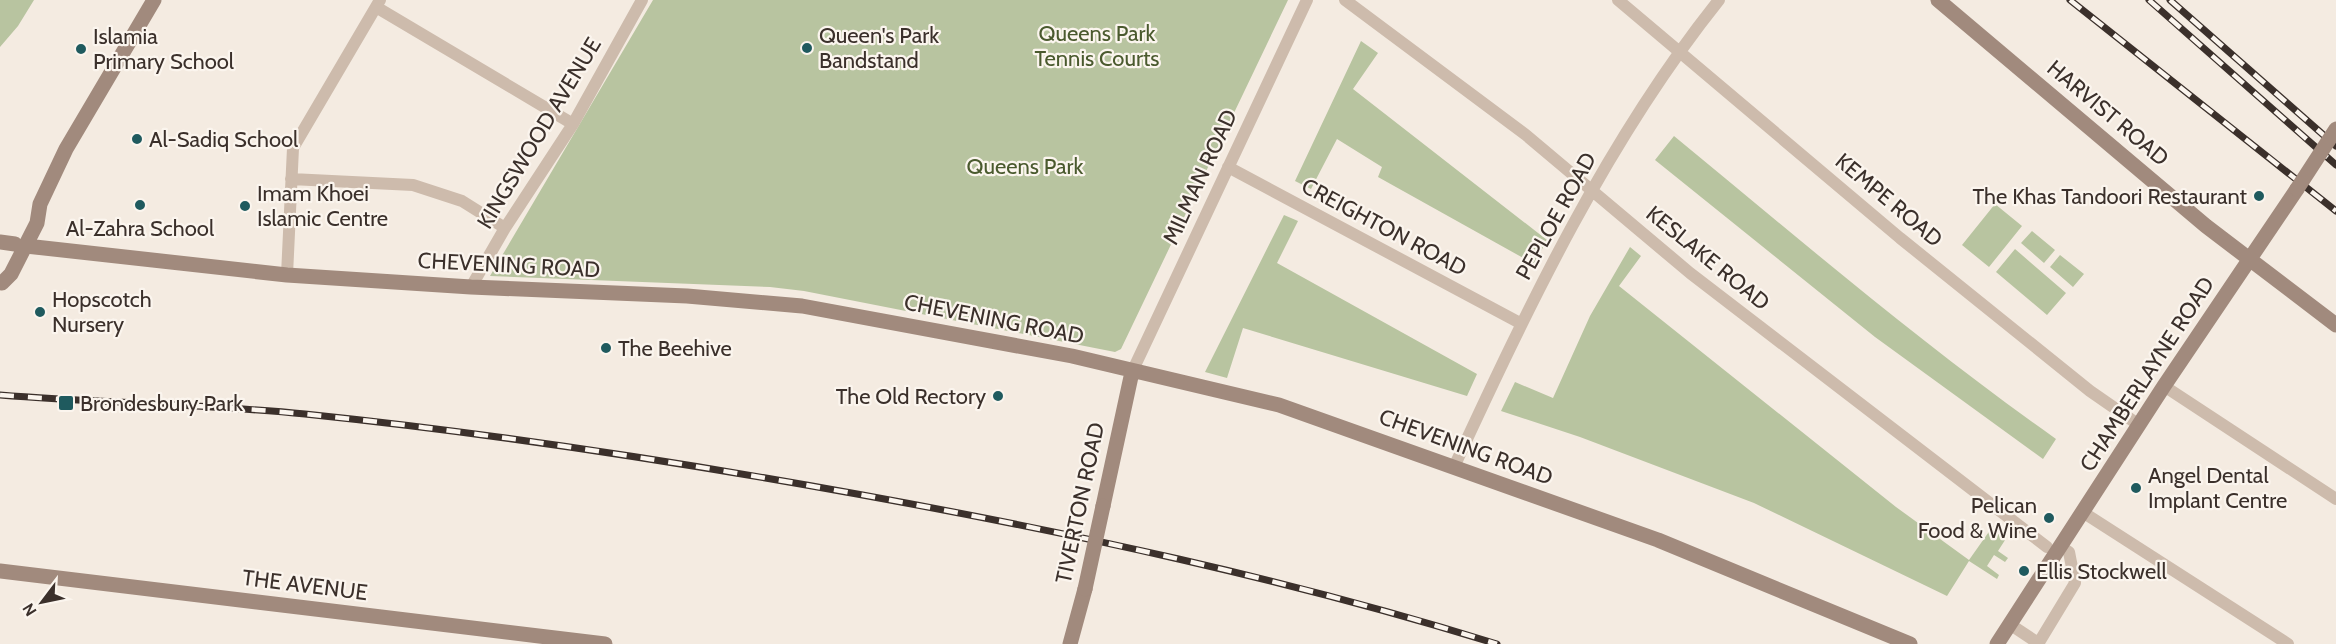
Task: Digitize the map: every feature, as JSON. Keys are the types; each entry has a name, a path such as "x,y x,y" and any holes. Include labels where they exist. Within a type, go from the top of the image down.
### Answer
{"street":[{"path":"1,286 11,274 14,244 38,219 40,204 66,149 154,0"},
{"name":"KINGSWOOD AVENUE","path":"471,287 505,228 573,124 642,0"},
{"name":"MILMAN ROAD","path":"1132,372 1307,0"},
{"name":"KESLAKE ROAD","path":"1345,0 1526,135 1591,192 1700,280 2016,524 2054,547"},
{"name":"KEMPE ROAD","path":"1618,0 1677,52 1994,315 2090,392 2139,425"},
{"name":"PEPLOE ROAD","path":"1454,467 1521,323 1591,192 1677,52 1719,0"},
{"name":"HARVIST ROAD","path":"1938,0 2250,260 2336,325"},
{"path":"287,275 293,148 378,3 573,124"},
{"name":"CHAMBERLAYNE ROAD","path":"1997,644 2011,625 2054,547 2084,513 2164,386 2336,129"},
{"name":"CREIGHTON ROAD","path":"1228,167 1521,323"},
{"path":"291,179 413,184 462,201 505,228"},
{"name":"CHEVENING ROAD","path":"14,244 287,275 471,287 687,296 802,306 1072,356 1132,372 1280,405 1658,540 1910,644"},
{"name":"TIVERTON ROAD","path":"1070,644 1086,589 1132,372"},
{"path":"2164,386 2336,499"},
{"path":"2084,513 2288,644"},
{"path":"2011,625 2038,644 2075,583 2069,552 2054,547"},
{"name":"THE AVENUE","path":"0,571 605,644"}],"green space":[{"path":"0,0 34,0 18,26 0,47"},
{"name":"Queens Park","path":"653,0 1288,0 1121,349 1115,352 804,291 770,287 490,276"},
{"path":"1361,41 1378,53 1353,89 1547,240 1534,264 1378,177 1382,167 1337,139 1311,189 1295,181"},
{"path":"1674,136 1910,329 2056,439 2043,459 1875,337 1655,160"},
{"path":"1995,204 2022,226 1989,267 1962,245"},
{"path":"1284,215 1298,221 1277,263 1477,374 1467,396 1243,328 1227,378 1205,372"},
{"path":"2032,231 2055,250 2044,263 2021,243"},
{"path":"1630,247 1641,256 1619,286 1896,507 1969,560 1993,526 2007,537 1998,551 2008,558 2005,562 1994,555 1987,566 1999,575 1997,579 1969,561 1947,596 1754,503 1580,437 1501,411 1515,382 1553,398 1590,316"},
{"path":"2015,249 2066,293 2047,315 1996,272"},
{"path":"2060,255 2084,274 2073,287 2050,267"}],"railway":[{"path":"2070,0 2336,211"},
{"path":"2149,0 2336,165"},
{"path":"2170,0 2336,146"},
{"path":"0,395 305,414 513,439 720,470 938,509 1180,559 1418,620 1497,644"}],"place":[{"name":"Queen's Park Bandstand","path":"807,48"},
{"name":"Islamia Primary School","path":"81,49"},
{"name":"Al-Sadiq School","path":"137,139"},
{"name":"The Khas Tandoori Restaurant","path":"2259,196"},
{"name":"Al-Zahra School","path":"140,205"},
{"name":"Imam Khoei Islamic Centre","path":"245,206"},
{"name":"Hopscotch Nursery","path":"40,312"},
{"name":"The Beehive","path":"606,348"},
{"name":"The Old Rectory","path":"998,396"},
{"name":"Brondesbury Park","path":"66,403"},
{"name":"Angel Dental Implant Centre","path":"2136,488"},
{"name":"Pelican Food & Wine","path":"2049,518"},
{"name":"Ellis Stockwell","path":"2024,571"}],"park label":[{"name":"Queens Park Tennis Courts","path":"1097,46"}]}
